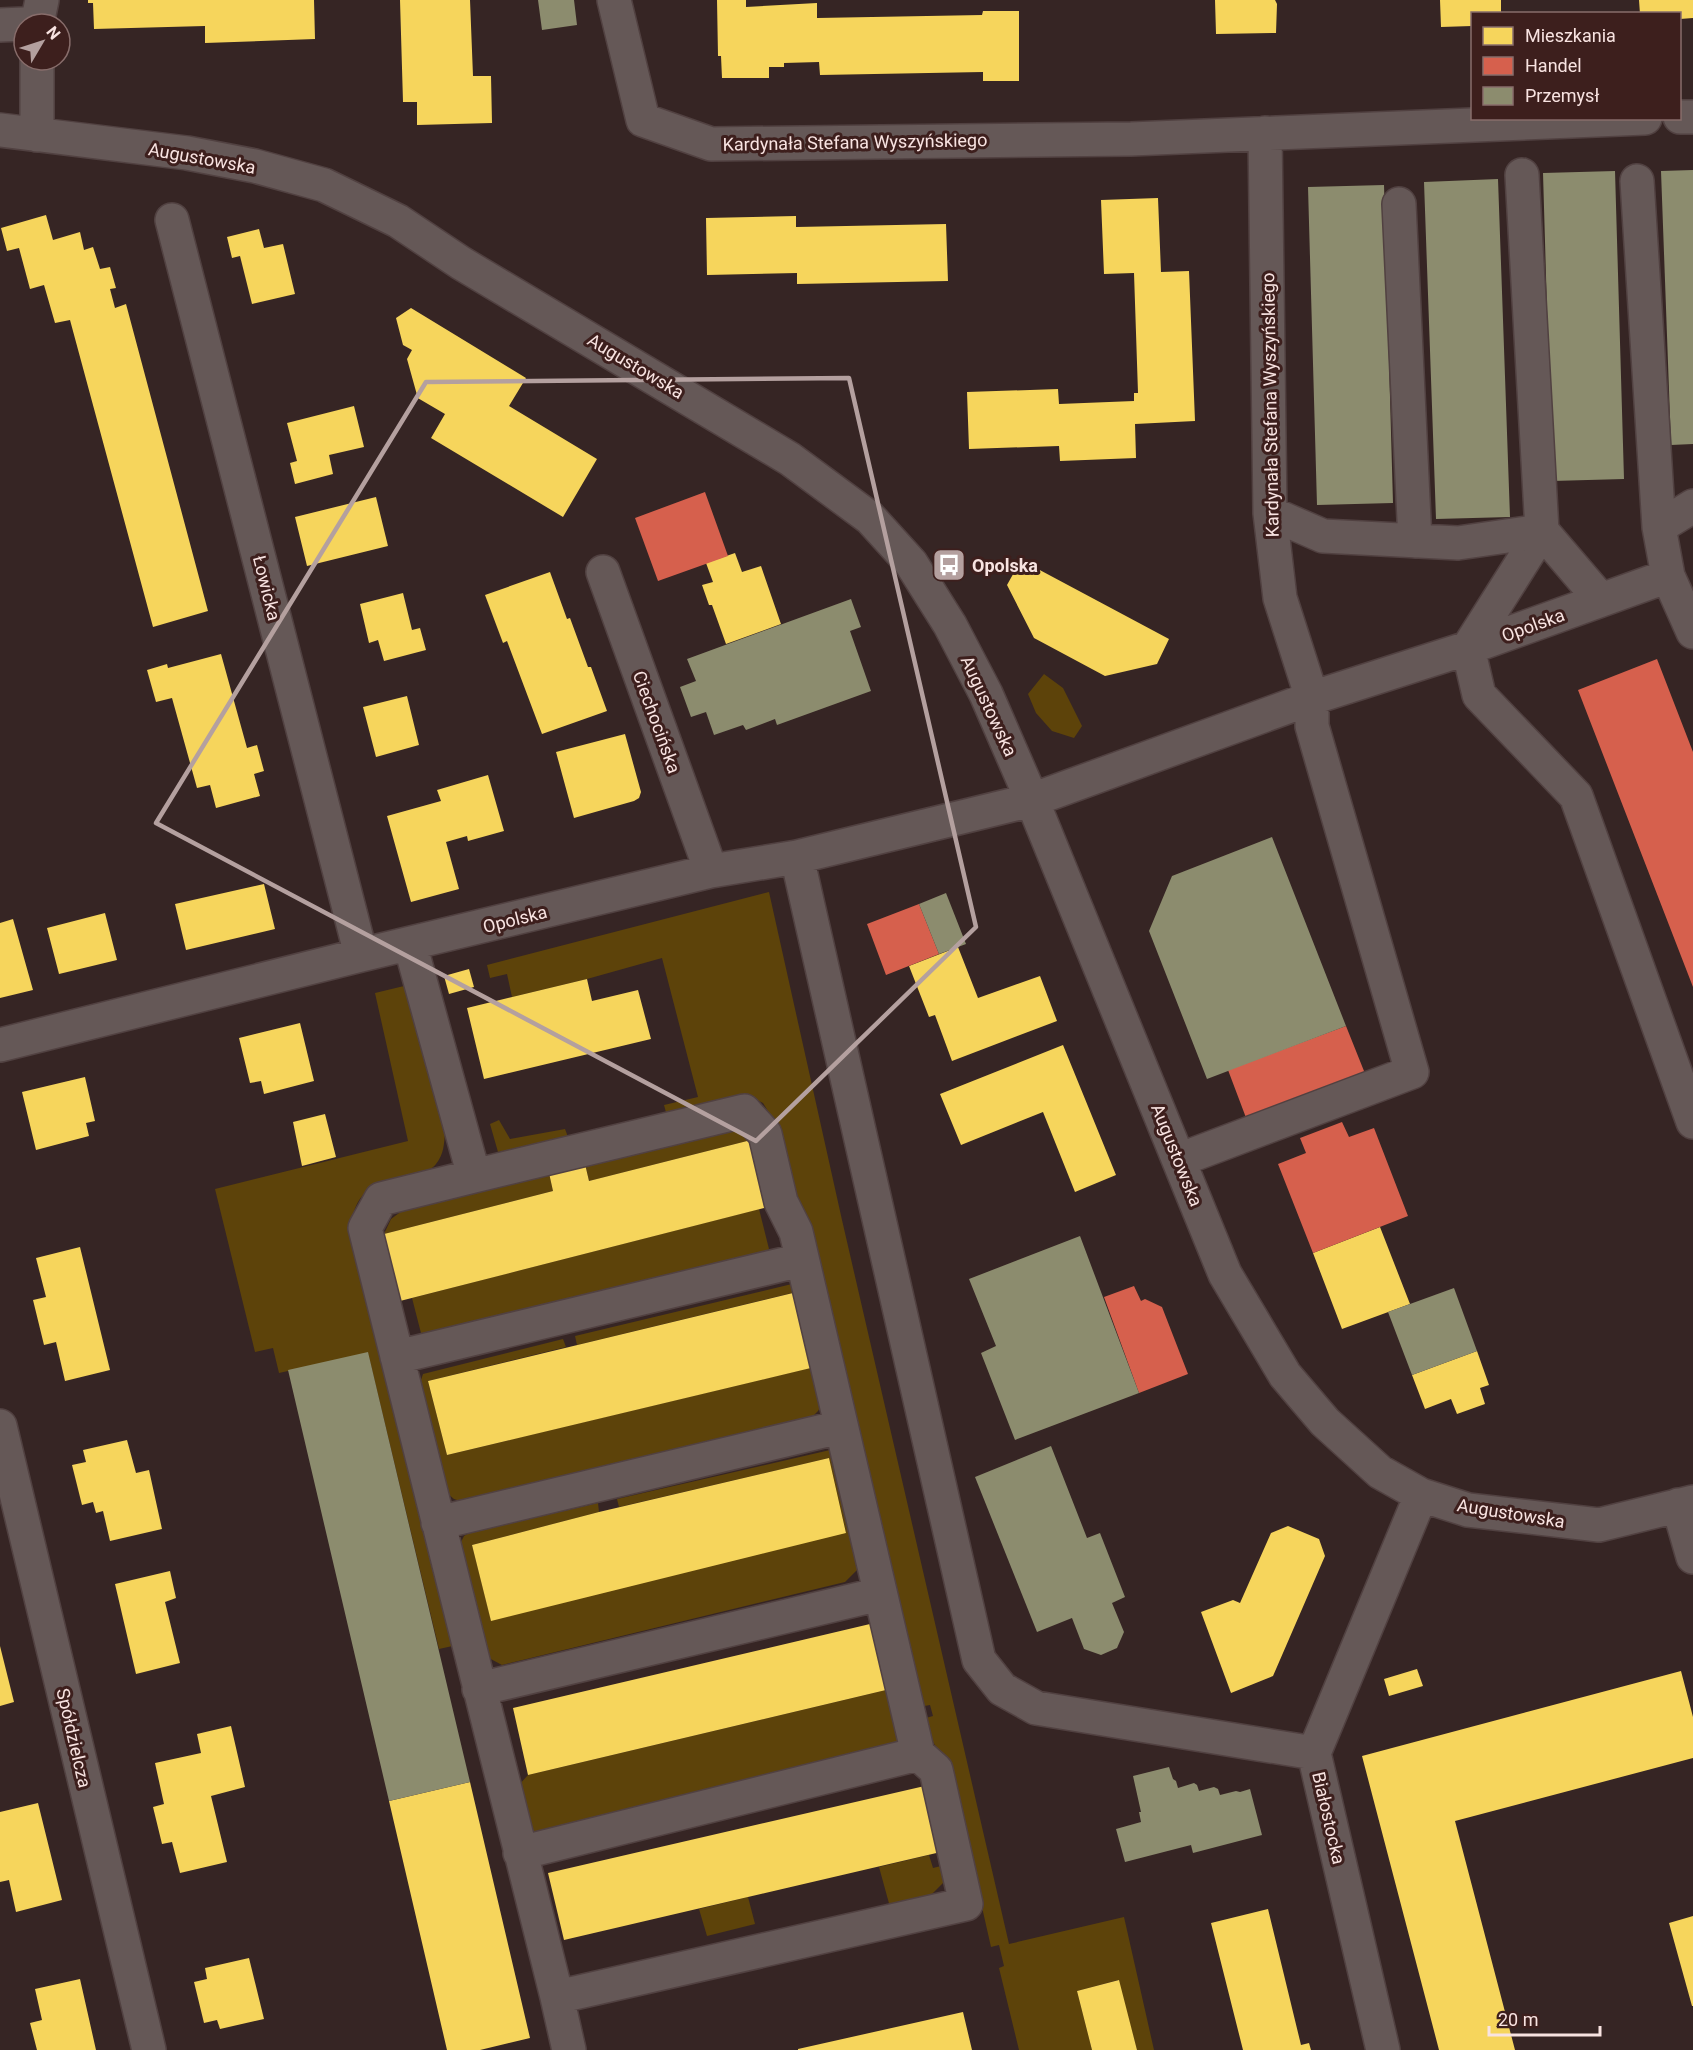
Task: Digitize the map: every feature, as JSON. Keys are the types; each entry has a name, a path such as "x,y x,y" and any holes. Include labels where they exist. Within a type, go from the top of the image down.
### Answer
{"street":[{"name":"Kardynała Stefana Wyszyńskiego","path":"614,0 643,120 711,144 1131,139 1594,120"},
{"path":"37,72 37,135"},
{"name":"Augustowska","path":"0,130 187,153 255,166 324,185 398,222 461,263 790,459 870,518 911,563 950,625 986,694 1032,800 1225,1274 1285,1375 1325,1422 1380,1472 1421,1495 1468,1510 1599,1526 1686,1504"},
{"name":"Kardynała Stefana Wyszyńskiego","path":"1179,1160 1412,1072 1312,726 1312,699 1281,598 1269,513 1265,133"},
{"path":"1522,175 1542,531 1468,648 1479,695 1576,795 1693,1122"},
{"path":"1637,181 1659,527 1668,576 1693,632"},
{"path":"1399,204 1415,541"},
{"name":"Łowicka","path":"172,220 361,955"},
{"path":"1659,527 1693,507"},
{"path":"1269,513 1323,536 1458,543 1542,531"},
{"path":"1542,531 1601,600"},
{"name":"Ciechocińska","path":"603,572 711,872"},
{"name":"Opolska","path":"1312,699 1468,648 1668,576"},
{"path":"1032,800 1312,699"},
{"name":"Opolska","path":"0,1045 361,955 711,872 797,857 1032,800"},
{"path":"797,857 979,1660 1002,1689 1036,1708 1314,1754"},
{"path":"410,944 474,1176"},
{"path":"557,1997 966,1904 936,1770 918,1754 796,1232 781,1202 765,1134 744,1111 381,1199 365,1228 569,2050"},
{"path":"396,1357 801,1260"},
{"name":"Spółdzielcza","path":"0,1426 149,2050"},
{"path":"438,1523 840,1427"},
{"name":"Białostocka","path":"1383,2050 1314,1754 1421,1495"},
{"path":"1686,1504 1693,1557"},
{"path":"479,1689 880,1594"},
{"path":"520,1853 918,1754"}],"highlighted area":[{"path":"849,378 976,927 756,1141 156,823 426,382"}],"shaded area":[{"path":"1044,674 1063,688 1082,726 1074,738 1052,731 1036,713 1028,694"},
{"path":"769,892 1009,1944 1124,1917 1154,2050 1137,2050 1118,1980 1077,1991 1092,2050 1019,2050 999,1968 1004,1966 999,1945 991,1947 951,1770 926,1731 922,1719 933,1716 930,1705 919,1707 771,1116 763,1103 751,1097 667,1116 664,1105 698,1097 662,958 512,997 507,974 490,978 487,965"},
{"path":"404,986 445,1133 443,1149 439,1160 430,1169 378,1185 362,1196 353,1217 350,1233 457,1645 439,1649 368,1353 279,1373 273,1348 255,1352 215,1189 408,1141 375,993"},
{"path":"499,1120 510,1139 565,1129 568,1137 498,1152 490,1124"},
{"path":"739,1129 755,1139 589,1181 585,1164"},
{"path":"549,1173 553,1191 384,1234 391,1219 410,1205"},
{"path":"759,1209 769,1249 758,1257 422,1337 412,1298"},
{"path":"792,1284 799,1285 802,1291 825,1399 812,1417 460,1501 448,1494 421,1380 423,1374 563,1339 566,1347 428,1381 447,1455 814,1367 796,1292 577,1345 575,1336"},
{"path":"830,1450 865,1557 857,1570 845,1582 502,1665 487,1657 461,1542 464,1536 598,1503 599,1512 472,1545 491,1620 846,1532 829,1458 619,1507 617,1499"},
{"path":"896,1686 902,1736 893,1747 537,1834 531,1831 519,1785 528,1775"},
{"path":"929,1855 933,1868 953,1863 944,1882 925,1901 890,1907 879,1867"},
{"path":"748,1897 755,1924 707,1936 699,1909"}],"building: Mieszkania":[{"path":"88,0 314,0 315,39 205,43 205,26 94,29 93,3 88,3"},
{"path":"400,0 470,0 473,76 491,76 492,123 417,125 417,102 403,102"},
{"path":"717,0 746,0 746,7 817,3 817,18 982,15 983,11 1019,11 1019,81 983,81 983,72 820,75 819,62 784,63 784,67 769,67 769,78 722,78 721,56 718,56"},
{"path":"1215,0 1275,0 1277,4 1276,33 1216,34"},
{"path":"1440,0 1501,0 1501,12 1471,12 1471,26 1441,27"},
{"path":"1639,0 1693,0 1693,18 1681,19 1681,12 1640,12"},
{"path":"1158,198 1161,272 1189,271 1195,421 1135,424 1136,458 1060,461 1059,446 969,449 967,392 1058,389 1059,404 1134,401 1134,393 1138,393 1134,273 1104,274 1101,200"},
{"path":"46,215 53,240 80,232 84,250 93,247 100,269 110,267 116,288 110,289 115,308 126,304 208,611 153,627 70,320 55,323 44,285 30,289 19,248 7,251 1,228"},
{"path":"796,216 796,227 946,224 948,281 797,284 797,273 707,275 706,218"},
{"path":"259,229 264,248 283,244 295,294 252,304 240,256 232,258 227,237"},
{"path":"411,308 526,378 509,406 597,459 563,517 431,438 445,414 416,397 407,359 412,350 403,345 396,318"},
{"path":"354,406 364,447 329,455 333,474 295,484 290,463 297,461 287,423"},
{"path":"376,497 388,546 307,566 295,517"},
{"path":"735,553 742,572 761,566 781,624 726,644 702,585 713,582 706,563"},
{"path":"1021,560 1169,639 1157,664 1105,676 1034,638 1007,585"},
{"path":"550,572 567,619 570,618 607,711 542,734 507,641 503,643 485,595"},
{"path":"403,593 412,630 420,628 426,650 384,661 378,640 369,643 360,604"},
{"path":"221,654 247,748 257,745 264,771 254,774 260,796 216,808 210,785 197,788 172,698 156,702 147,670 167,664 168,668"},
{"path":"407,696 419,745 376,757 363,707"},
{"path":"625,734 641,792 639,798 574,818 556,752"},
{"path":"488,775 504,831 468,841 467,836 446,842 459,889 411,902 387,816 441,801 437,790"},
{"path":"264,884 275,929 186,950 175,904"},
{"path":"105,913 117,960 59,974 47,928"},
{"path":"13,919 33,990 0,998 0,923"},
{"path":"958,947 978,998 1040,976 1057,1021 952,1061 935,1015 929,1017 909,966"},
{"path":"469,969 474,987 449,994 444,976"},
{"path":"587,979 592,1001 638,990 651,1039 484,1079 467,1008"},
{"path":"300,1023 314,1081 264,1094 261,1081 250,1083 239,1038"},
{"path":"1063,1045 1116,1175 1075,1192 1043,1112 961,1145 940,1094"},
{"path":"85,1077 95,1121 86,1123 89,1136 36,1150 22,1092"},
{"path":"325,1114 336,1157 302,1166 293,1122"},
{"path":"755,1139 772,1206 400,1301 384,1234 553,1191 549,1173 585,1164 589,1181"},
{"path":"1380,1227 1410,1304 1342,1329 1313,1253"},
{"path":"80,1247 110,1370 65,1381 56,1342 44,1345 33,1300 46,1297 36,1258"},
{"path":"797,1292 815,1367 447,1455 428,1381"},
{"path":"1477,1351 1489,1385 1480,1388 1485,1404 1457,1414 1451,1399 1425,1409 1412,1375"},
{"path":"127,1440 136,1473 149,1470 162,1529 110,1541 103,1511 96,1513 93,1502 82,1505 72,1465 86,1462 83,1450"},
{"path":"829,1458 846,1533 491,1621 472,1545 599,1512"},
{"path":"1288,1526 1319,1539 1325,1556 1273,1676 1231,1693 1201,1612 1233,1600 1240,1603 1271,1533"},
{"path":"170,1571 176,1598 165,1602 180,1663 136,1674 115,1584"},
{"path":"870,1624 886,1690 528,1775 513,1708"},
{"path":"0,1646 14,1702 0,1706"},
{"path":"1417,1669 1423,1686 1389,1696 1384,1679"},
{"path":"1681,1671 1693,1717 1693,1758 1455,1821 1515,2050 1439,2050 1362,1756"},
{"path":"231,1726 245,1787 211,1796 227,1862 180,1873 172,1842 162,1844 153,1807 164,1804 155,1763 201,1753 197,1734"},
{"path":"470,1782 530,2038 480,2050 447,2050 389,1801"},
{"path":"929,1785 945,1851 564,1940 548,1873"},
{"path":"38,1803 62,1900 16,1912 9,1880 0,1882 0,1812"},
{"path":"1268,1909 1301,2045 1309,2043 1311,2050 1243,2050 1211,1923"},
{"path":"1693,1916 1693,2006 1692,2006 1669,1923"},
{"path":"249,1958 264,2019 220,2029 217,2020 204,2023 194,1982 207,1979 205,1968"},
{"path":"80,1979 96,2050 37,2050 30,2023 42,2020 35,1989"},
{"path":"1119,1980 1137,2050 1092,2050 1077,1991"},
{"path":"963,2012 972,2050 798,2050 798,2049"}],"building: Handel":[{"path":"705,492 728,556 658,581 635,518"},
{"path":"1657,659 1693,752 1693,987 1578,690"},
{"path":"919,904 939,954 886,975 867,924"},
{"path":"1346,1026 1366,1076 1248,1123 1228,1070"},
{"path":"1342,1122 1349,1137 1374,1128 1408,1216 1313,1253 1278,1164 1306,1153 1300,1138"},
{"path":"1134,1286 1141,1301 1145,1299 1162,1307 1188,1374 1139,1393 1104,1297"}],"building: Przemysł":[{"path":"538,0 574,0 577,25 542,30"},
{"path":"1693,170 1693,444 1671,445 1661,171"},
{"path":"1615,171 1624,479 1552,481 1543,173"},
{"path":"1498,179 1510,517 1436,519 1424,182"},
{"path":"1384,185 1393,503 1317,505 1308,187"},
{"path":"851,599 861,627 850,631 871,691 777,725 775,719 746,730 743,725 714,735 706,712 691,717 680,687 696,681 687,659"},
{"path":"1272,837 1346,1026 1207,1079 1149,931 1172,876"},
{"path":"946,893 966,944 939,954 919,904"},
{"path":"1080,1236 1139,1393 1015,1440 981,1353 996,1346 969,1279"},
{"path":"1454,1288 1477,1351 1412,1375 1388,1312"},
{"path":"368,1352 470,1782 389,1801 288,1370"},
{"path":"1051,1446 1087,1538 1100,1533 1125,1597 1112,1603 1124,1632 1117,1648 1101,1655 1084,1649 1072,1618 1037,1632 975,1477"},
{"path":"1169,1767 1178,1788 1194,1783 1199,1791 1214,1787 1218,1789 1220,1795 1250,1789 1262,1835 1193,1853 1191,1845 1125,1862 1116,1829 1141,1822 1133,1776"}],"place":[{"name":"Opolska","path":"949,565"}]}
